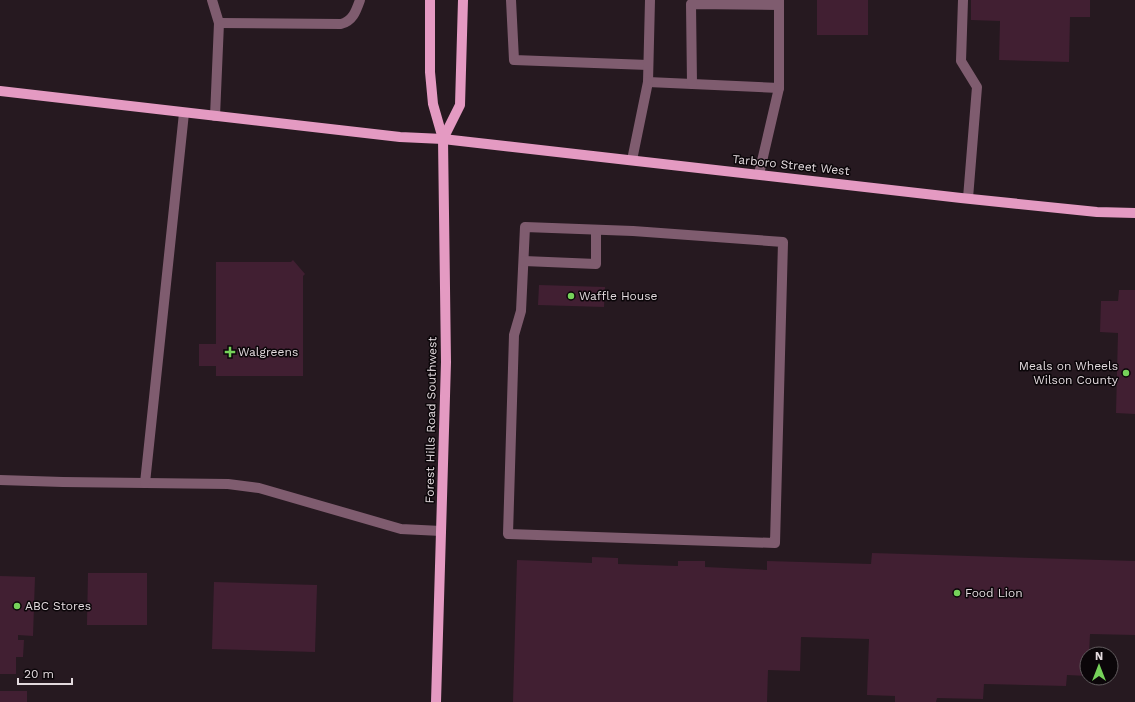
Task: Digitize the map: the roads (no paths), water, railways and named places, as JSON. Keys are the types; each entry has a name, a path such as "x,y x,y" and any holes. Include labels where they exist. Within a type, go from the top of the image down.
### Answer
{"main road":[{"path":"430,0 430,72 433,104 444,139"},
{"path":"444,139 460,105 463,0"},
{"name":"Tarboro Street West","path":"0,91 400,137 444,139 1097,212 1135,213"},
{"name":"Forest Hills Road Southwest","path":"436,702 446,362 444,139"}],"lane":[{"path":"212,0 219,23 215,116"},
{"path":"219,23 341,24 347,22 354,15 360,0"},
{"path":"511,0 514,60 648,65"},
{"path":"632,160 648,82 650,0"},
{"path":"963,0 961,61 977,87 968,198"},
{"path":"692,84 691,4 779,3 779,88 759,174"},
{"path":"648,82 779,88"},
{"path":"144,483 184,113"},
{"path":"525,226 596,230 783,242 775,543 508,534 514,335 521,311 525,226"},
{"path":"524,261 596,264 596,230"},
{"path":"0,480 228,484 259,488 401,529 441,530"}],"place":[{"name":"Waffle House","path":"571,296"},
{"name":"Walgreens","path":"230,352"},
{"name":"Meals on Wheels Wilson County","path":"1126,373"},
{"name":"Food Lion","path":"957,593"},
{"name":"ABC Stores","path":"17,606"}]}
